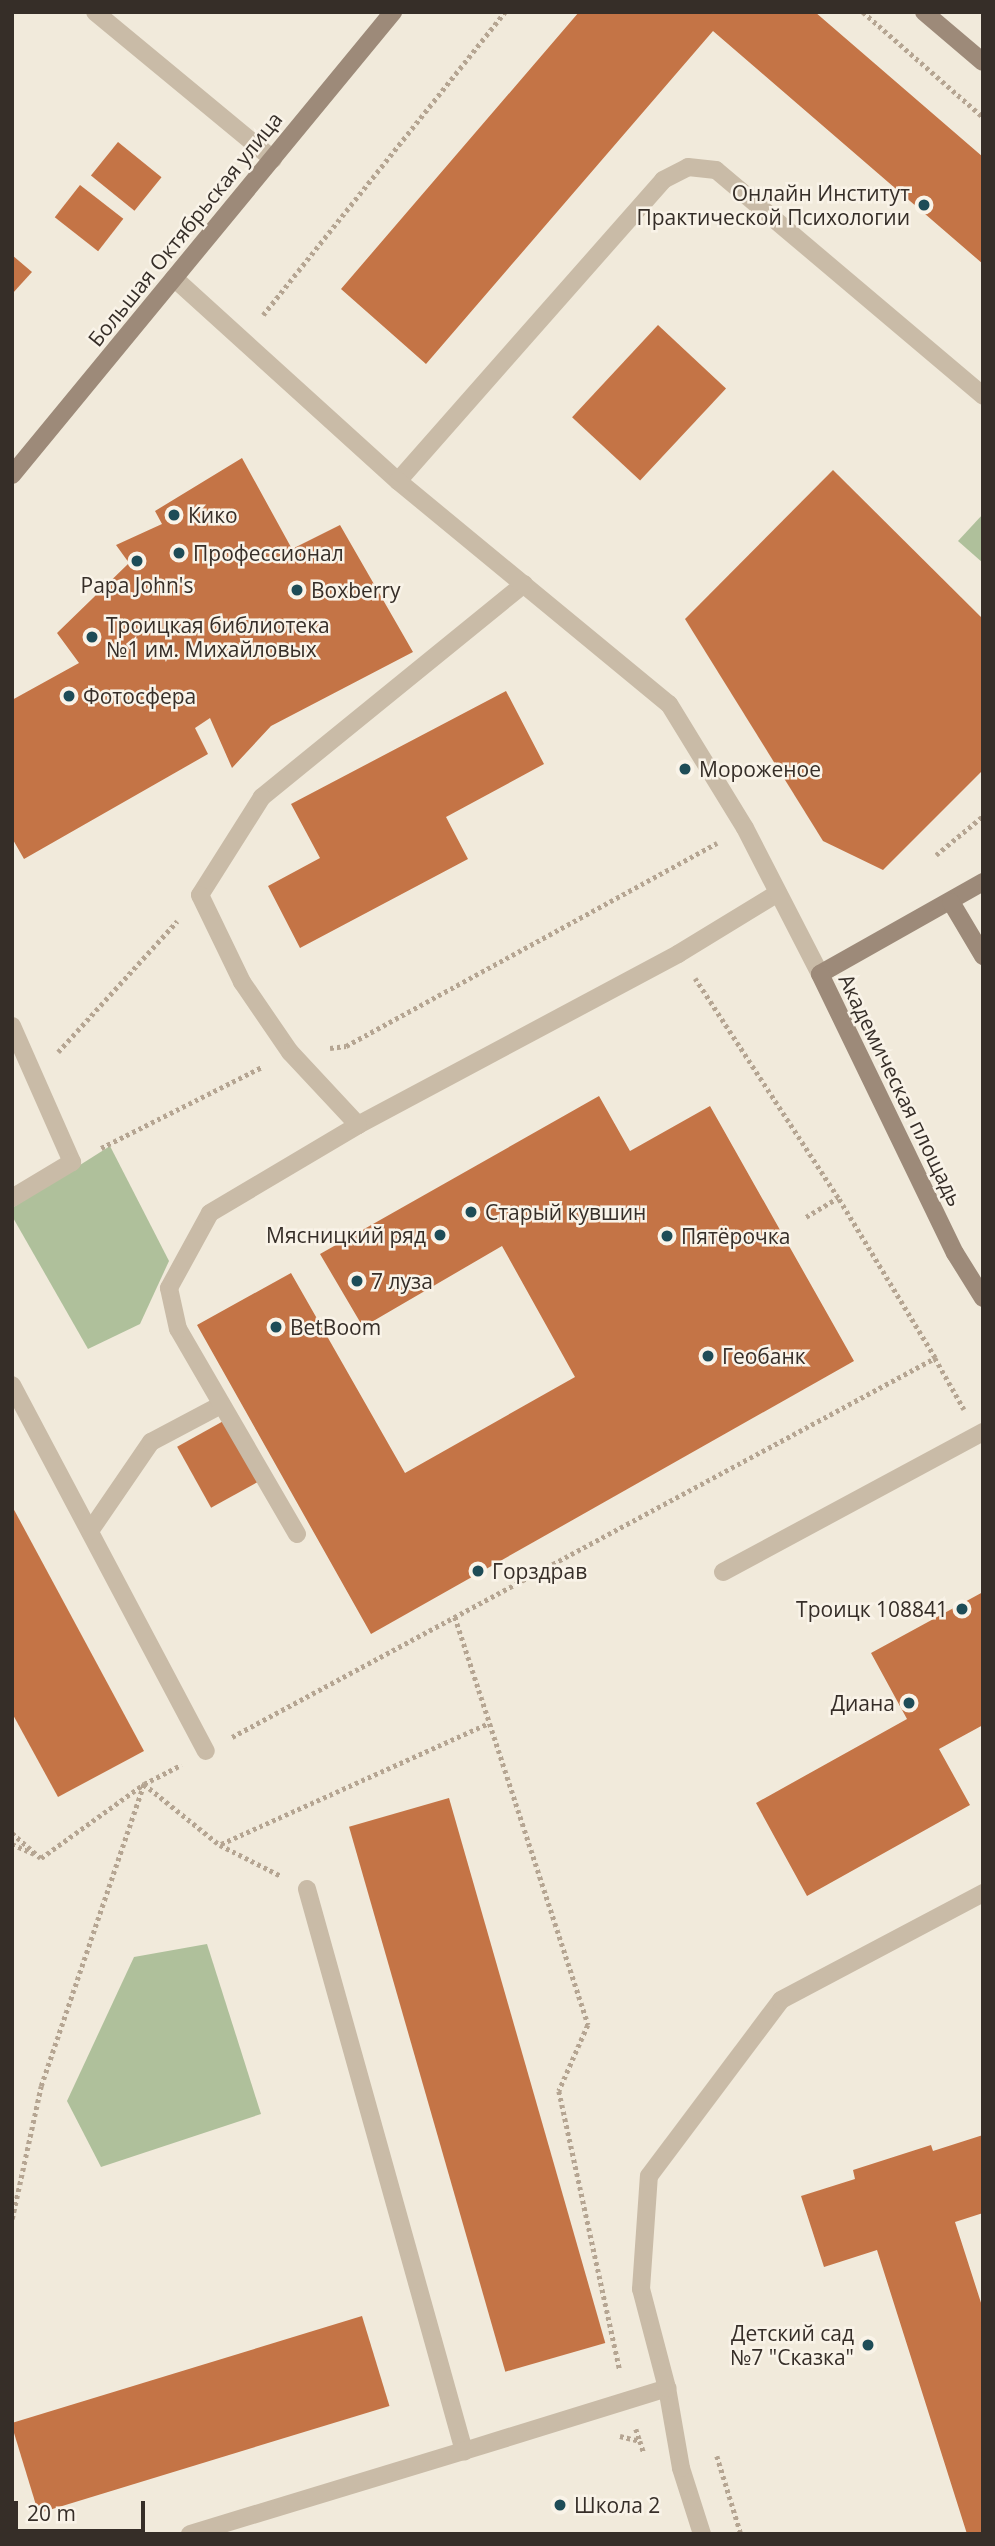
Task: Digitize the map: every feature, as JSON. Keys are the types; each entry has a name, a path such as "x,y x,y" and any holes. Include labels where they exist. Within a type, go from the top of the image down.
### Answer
{"main road":[{"name":"Большая Октябрьская улица","path":"12,475 393,12"},
{"path":"925,12 983,62"},
{"path":"820,974 983,882"},
{"path":"951,902 983,956"},
{"name":"Академическая площадь","path":"820,974 955,1253 983,1298"}],"street":[{"path":"95,12 272,159"},
{"path":"398,481 663,180 688,167 716,170 983,396"},
{"path":"174,278 398,481 670,704 745,828 820,974"},
{"path":"358,1125 290,1052 242,982 200,895 262,796 524,584"},
{"path":"297,1534 178,1329 169,1288 211,1213 358,1125 678,954 778,893"},
{"path":"12,1026 37,1076 72,1162 12,1198"},
{"path":"12,1385 206,1751"},
{"path":"90,1531 151,1442 221,1405"},
{"path":"723,1573 980,1432"},
{"path":"307,1889 464,2451"},
{"path":"702,2534 681,2468 667,2388 640,2289 649,2176 781,2000 983,1893"},
{"path":"190,2534 667,2388"}],"path":[{"path":"243,341 505,12"},
{"path":"863,12 983,117"},
{"path":"936,855 983,816"},
{"path":"72,1162 290,1052 346,1046 745,828"},
{"path":"37,1076 200,895"},
{"path":"678,954 838,1198 980,1432"},
{"path":"806,1217 838,1198"},
{"path":"41,1858 144,1784 935,1358"},
{"path":"455,1617 588,2025 559,2091 627,2401 648,2468"},
{"path":"220,1844 489,1723"},
{"path":"144,1784 220,1844 307,1889"},
{"path":"12,2219 40,2086 144,1784"},
{"path":"12,1833 41,1858"},
{"path":"12,1844 41,1858"},
{"path":"616,2435 640,2441"},
{"path":"717,2456 741,2534"}],"green space":[{"path":"983,514 983,563 958,541"},
{"path":"110,1146 169,1261 140,1324 88,1349 12,1216 12,1208"},
{"path":"207,1944 261,2114 101,2167 67,2101 134,1957"}],"building":[{"path":"579,12 815,12 983,157 983,264 713,31 426,364 341,289"},
{"path":"118,142 162,177 134,211 91,175"},
{"path":"80,185 123,219 98,251 55,217"},
{"path":"12,255 32,272 12,294"},
{"path":"658,325 726,388 640,481 572,417"},
{"path":"242,458 292,549 340,525 413,652 271,726 232,768 210,718 195,728 208,754 24,859 12,838 12,700 79,663 57,633 129,563 116,545 162,524 155,511"},
{"path":"833,470 983,619 983,770 883,870 823,841 685,619"},
{"path":"506,691 544,764 446,817 468,859 300,948 268,886 320,858 291,804"},
{"path":"599,1096 630,1151 710,1106 854,1361 371,1634 197,1325 291,1273 405,1473 575,1377 502,1246 363,1327 320,1254"},
{"path":"227,1419 261,1480 211,1508 177,1447"},
{"path":"12,1506 144,1751 58,1797 12,1713"},
{"path":"983,1592 983,1725 939,1749 970,1805 807,1896 756,1803 907,1719 871,1653"},
{"path":"449,1798 605,2343 505,2372 349,1827"},
{"path":"983,2135 983,2213 955,2222 983,2309 983,2534 967,2534 877,2250 824,2267 801,2196 855,2179 853,2170 931,2145 933,2151"},
{"path":"362,2316 389,2406 39,2513 12,2423"}],"place":[{"name":"Онлайн Институт Практической Психологии","path":"924,205"},
{"name":"Кико","path":"174,515"},
{"name":"Профессионал","path":"179,553"},
{"name":"Papa John's","path":"137,561"},
{"name":"Boxberry","path":"297,590"},
{"name":"Троицкая библиотека №1 им. Михайловых","path":"92,637"},
{"name":"Фотосфера","path":"69,696"},
{"name":"Мороженое","path":"685,769"},
{"name":"Старый кувшин","path":"471,1212"},
{"name":"Мясницкий ряд","path":"440,1235"},
{"name":"Пятёрочка","path":"667,1236"},
{"name":"7 луза","path":"357,1281"},
{"name":"BetBoom","path":"276,1327"},
{"name":"Геобанк","path":"708,1356"},
{"name":"Горздрав","path":"478,1571"},
{"name":"Троицк 108841","path":"962,1609"},
{"name":"Диана","path":"909,1703"},
{"name":"Детский сад №7 \"Сказка\"","path":"868,2345"},
{"name":"Школа 2","path":"560,2505"}]}
